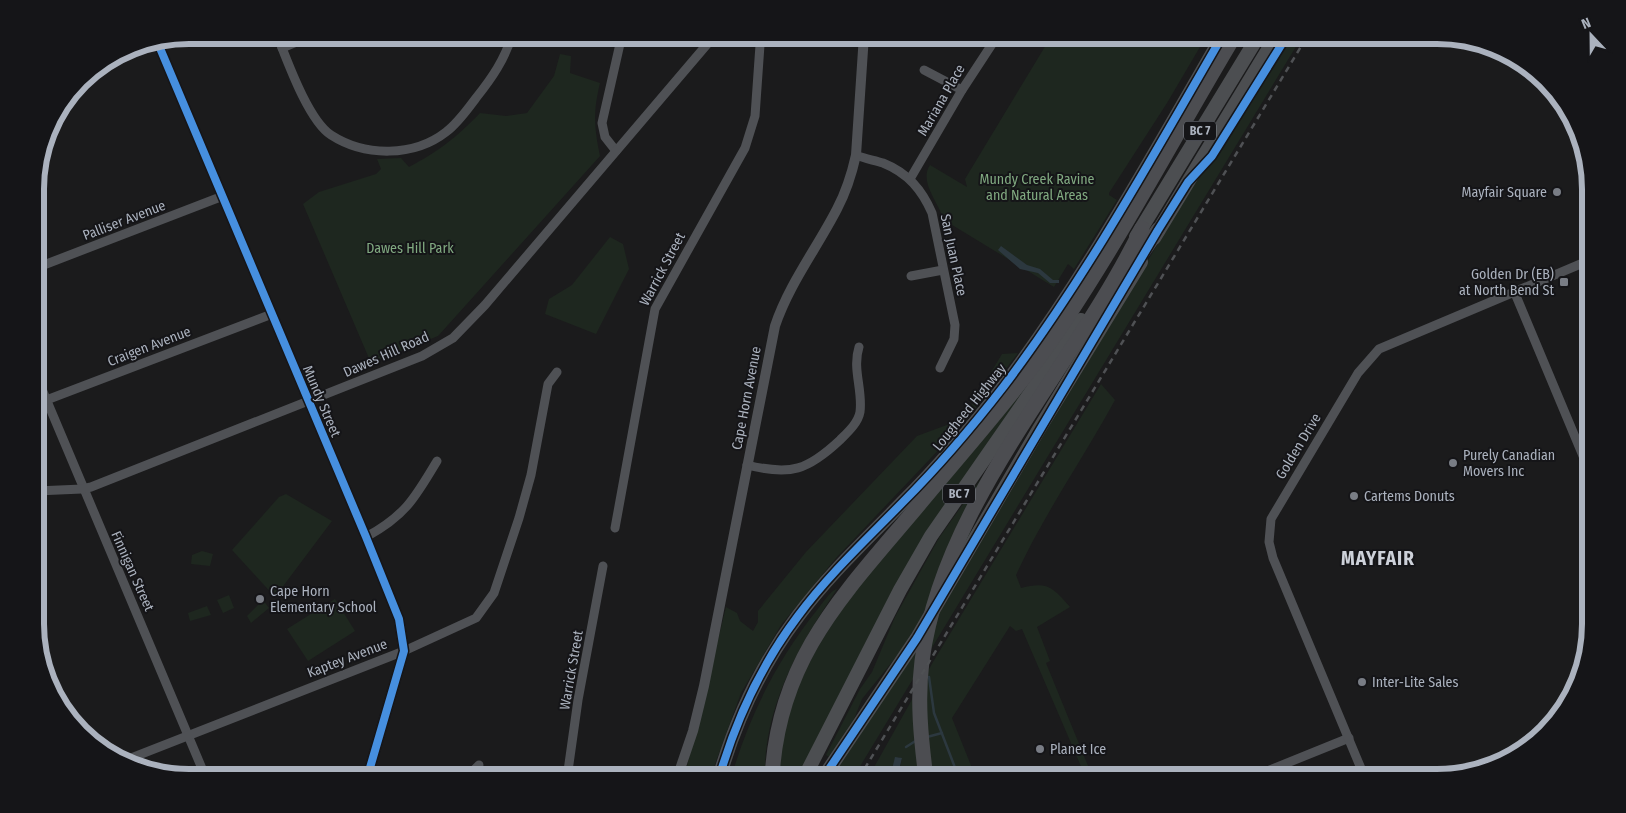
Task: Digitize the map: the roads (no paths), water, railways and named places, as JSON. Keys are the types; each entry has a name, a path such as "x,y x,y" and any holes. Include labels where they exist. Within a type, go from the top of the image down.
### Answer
{"highway":[{"path":"772,769 779,725 787,695 801,660 816,632 863,571 1012,394 1064,321 1230,44"},
{"path":"925,769 920,712 922,660 936,599 966,524 1001,462 1114,280 1142,228"},
{"path":"966,524 1158,230"}],"main road":[{"name":"Lougheed Highway","path":"722,769 746,702 784,635 837,569 945,457 1018,367 1084,268 1218,44"},
{"name":"BC 7","path":"809,769 900,590 931,536 1053,362 1142,228 1254,44"},
{"path":"829,769 917,638 1158,230 1271,44"}],"street":[{"path":"280,44 306,103 330,134 355,145 386,151 422,146 451,128 493,74 509,44"},
{"path":"282,48 292,44"},
{"path":"616,151 605,137 602,123 620,44"},
{"name":"Dawes Hill Road","path":"44,491 82,490 422,356 454,338 485,305 707,44"},
{"name":"Warrick Street","path":"614,528 655,309 745,148 754,126 760,44"},
{"name":"Cape Horn Avenue","path":"680,769 693,731 704,686 770,347 781,310 838,209 856,154 863,44"},
{"name":"Mariana Place","path":"910,179 962,90 992,44"},
{"name":"Mundy Street","path":"160,47 399,619 404,651 371,769"},
{"path":"924,70 962,90"},
{"name":"San Juan Place","path":"856,154 883,164 910,179 925,197 932,213 955,332 954,339 940,368"},
{"name":"Palliser Avenue","path":"44,265 223,196"},
{"name":"Golden Drive","path":"1361,769 1273,558 1269,542 1271,519 1358,373 1374,353 1393,342 1582,263"},
{"path":"910,276 943,270"},
{"path":"1514,291 1582,453"},
{"name":"Craigen Avenue","path":"46,400 272,314"},
{"path":"747,465 784,471 804,467 819,459 848,433 856,422 860,410 855,360 859,348"},
{"name":"Kaptey Avenue","path":"132,757 404,651 467,624 481,614 491,599 531,475 548,384 557,372"},
{"name":"Finnigan Street","path":"44,395 82,490 202,769"},
{"path":"366,537 401,515 417,495 436,462"},
{"name":"Warrick Street","path":"568,769 578,700 603,566"},
{"path":"1272,769 1349,738"},
{"path":"475,769 478,765"}],"waterway":[{"path":"929,677 934,713 956,769"},
{"path":"927,737 942,733"},
{"path":"906,747 917,740"}],"railway":[{"path":"864,769 1303,44"}],"place":[{"name":"Mayfair Square","path":"1557,192"},
{"name":"Golden Dr (EB) at North Bend St","path":"1564,282"},
{"name":"Purely Canadian Movers Inc","path":"1453,463"},
{"name":"Cartems Donuts","path":"1354,496"},
{"name":"Cape Horn Elementary School","path":"260,599"},
{"name":"Inter-Lite Sales","path":"1362,682"},
{"name":"Planet Ice","path":"1040,749"}],"district":[{"name":"MAYFAIR","path":"1378,558"}],"park label":[{"name":"Mundy Creek Ravine and Natural Areas","path":"1037,187"},
{"name":"Dawes Hill Park","path":"410,248"}]}
